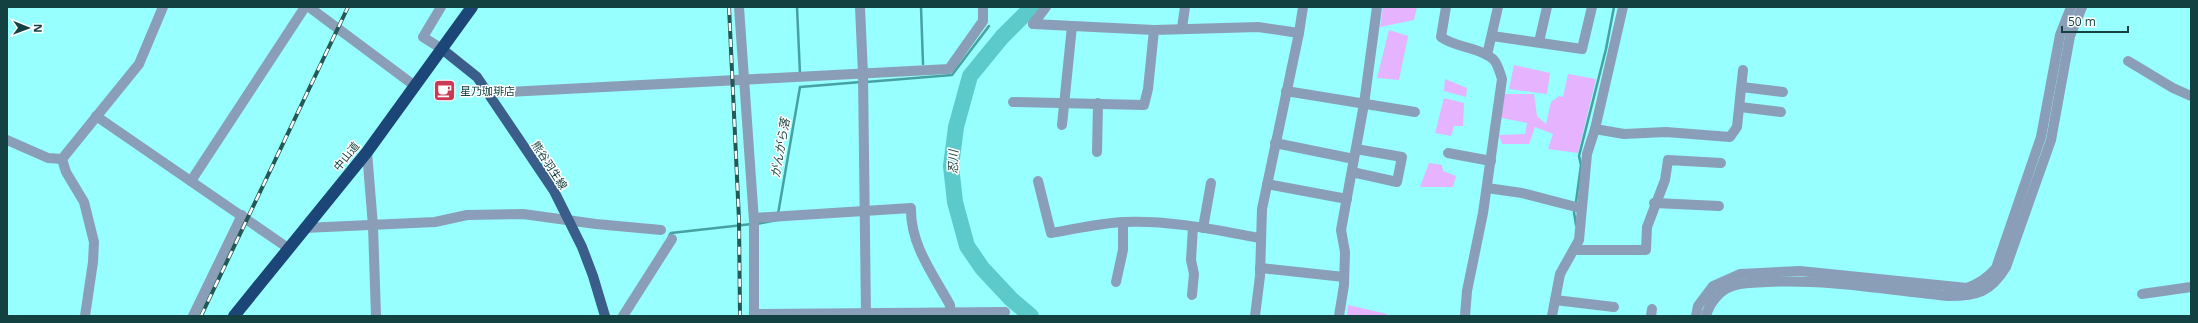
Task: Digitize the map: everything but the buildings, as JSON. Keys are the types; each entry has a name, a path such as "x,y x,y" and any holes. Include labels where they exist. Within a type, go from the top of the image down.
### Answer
{"highway":[{"name":"中山道","path":"234,316 366,152 472,7"}],"main road":[{"name":"熊谷羽生線","path":"442,49 464,65 477,77 554,191 569,220 594,276 605,316"}],"street":[{"path":"62,160 139,64 164,7"},
{"path":"191,181 305,7"},
{"path":"309,7 415,86"},
{"path":"441,7 423,37 442,49"},
{"path":"739,7 754,222 754,315 951,314 1005,312"},
{"path":"860,7 863,75 866,314"},
{"path":"488,93 863,75 948,69 984,21 983,7"},
{"path":"1046,7 1033,24 1154,30 1258,27 1299,34"},
{"path":"1182,28 1185,7"},
{"path":"1254,316 1260,268 1262,209 1299,34 1303,7"},
{"path":"1339,316 1344,277 1345,252 1341,230 1364,104 1378,7"},
{"path":"1446,7 1441,37 1448,42 1494,60 1502,79 1487,188 1467,291 1465,316"},
{"path":"1487,56 1498,7"},
{"path":"1539,42 1547,7"},
{"path":"1492,36 1582,49 1592,7"},
{"path":"1552,316 1560,274 1579,240 1580,208 1587,154 1595,129 1623,7"},
{"path":"1696,316 1698,306 1712,286 1740,274 1800,271 1967,288 1979,284 1989,277 1996,268 2041,137 2060,35 2071,7"},
{"path":"1706,316 1708,309 1719,294 1730,287 1742,283 1799,281 1950,296 1971,296 1987,289 1998,280 2006,268 2051,140 2070,36 2082,7"},
{"path":"1062,125 1072,26"},
{"path":"1013,102 1144,105 1148,89 1154,30"},
{"path":"2128,61 2173,88 2191,96"},
{"path":"1595,129 1624,134 1666,132 1730,137 1738,127 1743,70"},
{"path":"1742,87 1783,92"},
{"path":"1286,91 1416,112"},
{"path":"1097,152 1098,103"},
{"path":"1740,107 1781,112"},
{"path":"96,116 288,248"},
{"path":"7,140 48,158 62,160"},
{"path":"1275,143 1355,154 1402,157 1397,182 1352,172"},
{"path":"366,152 373,226 376,316"},
{"path":"1448,153 1491,161"},
{"path":"62,160 66,172 84,202 94,242 94,262 85,316"},
{"path":"1574,250 1646,250 1647,227 1654,203 1665,180 1668,160 1721,162"},
{"path":"1038,181 1051,233 1123,222 1153,222 1198,227 1260,238"},
{"path":"1192,295 1194,274 1191,260 1198,227 1211,183"},
{"path":"1267,184 1347,199"},
{"path":"1487,188 1522,193 1580,208"},
{"path":"1654,203 1719,206"},
{"path":"754,222 772,217 911,208 910,224 914,238 950,305 951,314"},
{"path":"304,228 435,222 467,215 523,214 661,230"},
{"path":"193,316 242,215"},
{"path":"1116,282 1124,250 1123,222"},
{"path":"623,316 672,239"},
{"path":"1260,268 1344,277"},
{"path":"2142,294 2191,287"},
{"path":"1555,300 1614,307"}],"shaded area":[{"path":"1383,7 1417,7 1414,20 1380,27"},
{"path":"1389,30 1408,36 1399,80 1377,78"},
{"path":"1514,65 1550,73 1547,94 1509,89"},
{"path":"1568,74 1596,79 1578,153 1548,149 1553,134 1535,127 1529,144 1502,144 1499,135 1525,134 1527,123 1502,118 1500,94 1534,94 1537,116 1546,124 1551,102 1559,96 1563,97"},
{"path":"1445,79 1467,88 1466,97 1444,91"},
{"path":"1444,98 1464,103 1463,126 1454,126 1451,136 1435,133"},
{"path":"1429,163 1442,165 1443,171 1456,176 1453,187 1420,187"},
{"path":"1348,305 1387,314 1387,316 1347,316"}],"waterway":[{"path":"797,7 800,74"},
{"path":"921,7 923,64"},
{"name":"忍川","path":"1031,316 1011,299 982,268 967,246 955,202 951,166 956,127 970,76 1002,37 1032,7"},
{"path":"1576,202 1581,165 1579,156 1606,49 1614,7"},
{"name":"がんがら落","path":"866,82 952,75 989,26"},
{"name":"がんがら落","path":"778,214 800,87 861,82"},
{"path":"1574,212 1576,225"},
{"name":"がんがら落","path":"757,224 777,220"},
{"name":"がんがら落","path":"669,236 671,233 752,224"}],"railway":[{"path":"201,316 348,7"},
{"path":"729,7 739,220 740,316"}],"place":[{"name":"星乃珈琲店","path":"444,90"}]}
